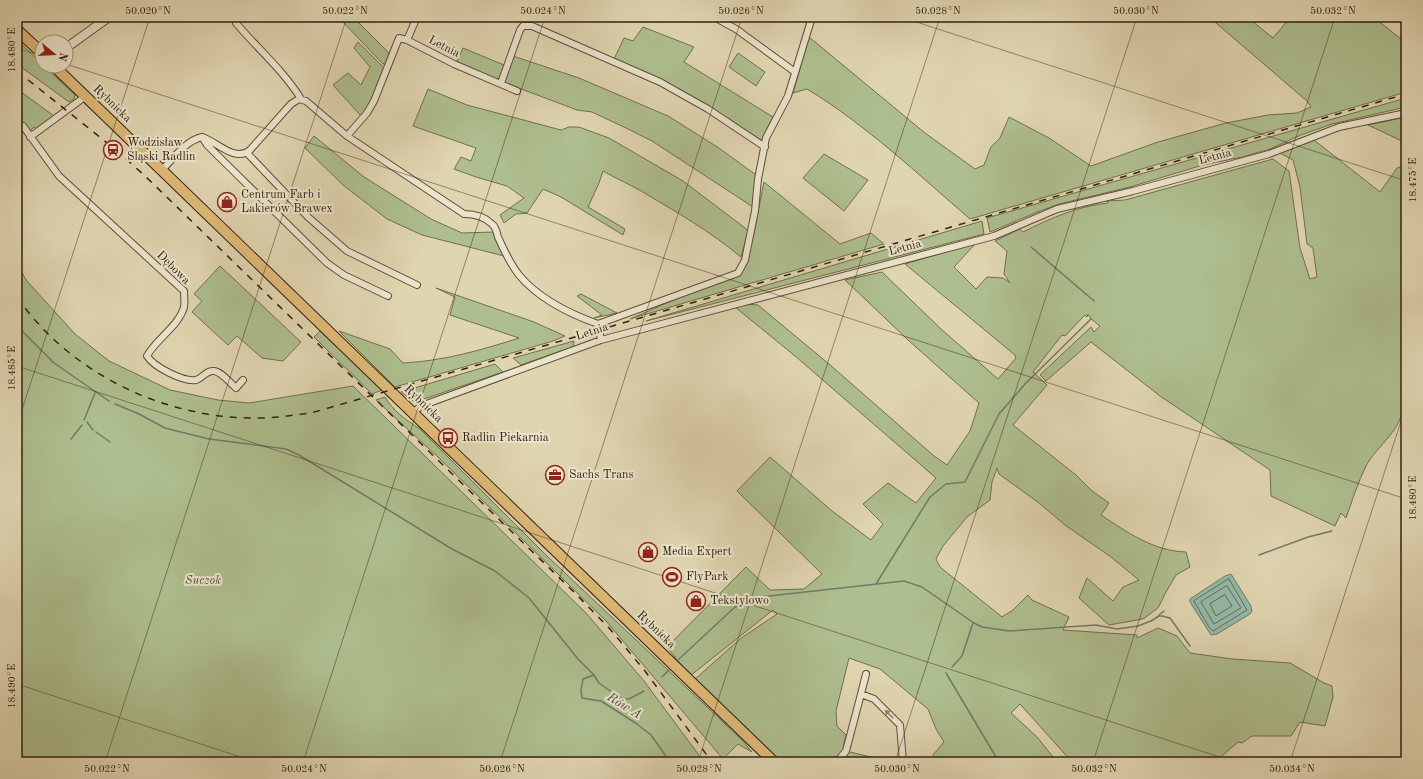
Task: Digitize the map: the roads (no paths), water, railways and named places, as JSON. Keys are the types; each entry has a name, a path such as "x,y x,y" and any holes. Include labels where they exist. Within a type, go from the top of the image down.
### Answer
{"main road":[{"path":"17,30 34,46"},
{"name":"Rybnicka","path":"63,74 774,762"}],"street":[{"path":"74,42 109,17"},
{"path":"347,136 367,113 377,96 399,38 407,40 416,17"},
{"path":"714,17 736,29 796,72"},
{"name":"Letnia","path":"236,23 250,40 267,56 301,99 306,101 347,136 464,214 482,216 494,224 510,261 518,274 529,285 541,296 587,320 598,324 738,273 745,260 755,211 758,179 766,138 788,96 812,17"},
{"path":"501,83 520,30 524,26 532,26 660,82 708,109 765,147"},
{"name":"Letnia","path":"407,40 454,64 517,91"},
{"path":"30,137 86,96"},
{"path":"162,170 186,146 194,140 202,137 234,154 242,155 247,153 291,104 301,99"},
{"name":"Letnia","path":"412,413 420,406 601,340 994,236 1057,209 1133,191 1269,154 1339,127 1406,113"},
{"name":"Dębowa","path":"22,126 59,176 184,292 184,307 179,318 147,356 151,362 166,372 190,380 197,380 209,371 216,371 236,388 243,380"},
{"path":"202,137 212,150 327,263 344,275 388,296"},
{"path":"247,153 308,217 347,252 417,285"},
{"path":"598,324 601,340"},
{"path":"837,762 846,751 866,674"},
{"path":"861,694 874,699 900,725 903,762"}],"water":[{"path":"1231,574 1251,606 1252,611 1250,614 1217,634 1211,635 1190,602 1190,599 1225,576"}],"waterway":[{"path":"1031,247 1094,301"},
{"path":"876,584 930,497 946,484 965,482 999,414 1025,384 1091,319"},
{"path":"17,326 54,363 109,401"},
{"path":"84,420 95,393"},
{"path":"115,404 139,414 165,428 209,439 286,449 299,455 452,549 495,571 529,598 578,659 594,675 599,683 620,698 629,699 644,691"},
{"path":"87,422 93,430"},
{"path":"71,439 82,425"},
{"path":"96,432 110,442"},
{"path":"1259,555 1308,537 1332,531"},
{"path":"679,659 735,607 759,597 904,581 922,587 982,627 1009,631 1096,625 1117,629 1138,626 1162,616 1170,618 1190,646"},
{"path":"1159,615 1164,611"},
{"path":"952,667 962,656 973,623"},
{"path":"662,677 669,670"},
{"path":"946,673 996,757 1007,762"},
{"name":"Rów A","path":"594,675 583,679 581,690 582,698 601,701 637,724 651,735 670,762"}],"railway":[{"path":"17,71 116,150 144,175 576,594 610,629 645,671 712,762"},
{"path":"17,297 39,324 64,349 93,370 124,387 156,401 190,411 225,417 266,418 311,413 1406,94"}],"place":[{"name":"Wodzisław Śląski Radlin","path":"113,150"},
{"name":"Centrum Farb i Lakierów Brawex","path":"227,202"},
{"name":"Radlin Piekarnia","path":"448,438"},
{"name":"Sachs Trans","path":"555,475"},
{"name":"Media Expert","path":"648,552"},
{"name":"FlyPark","path":"672,577"},
{"name":"Tekstylowo","path":"696,601"}],"park label":[{"name":"Suczok","path":"203,581"}]}
